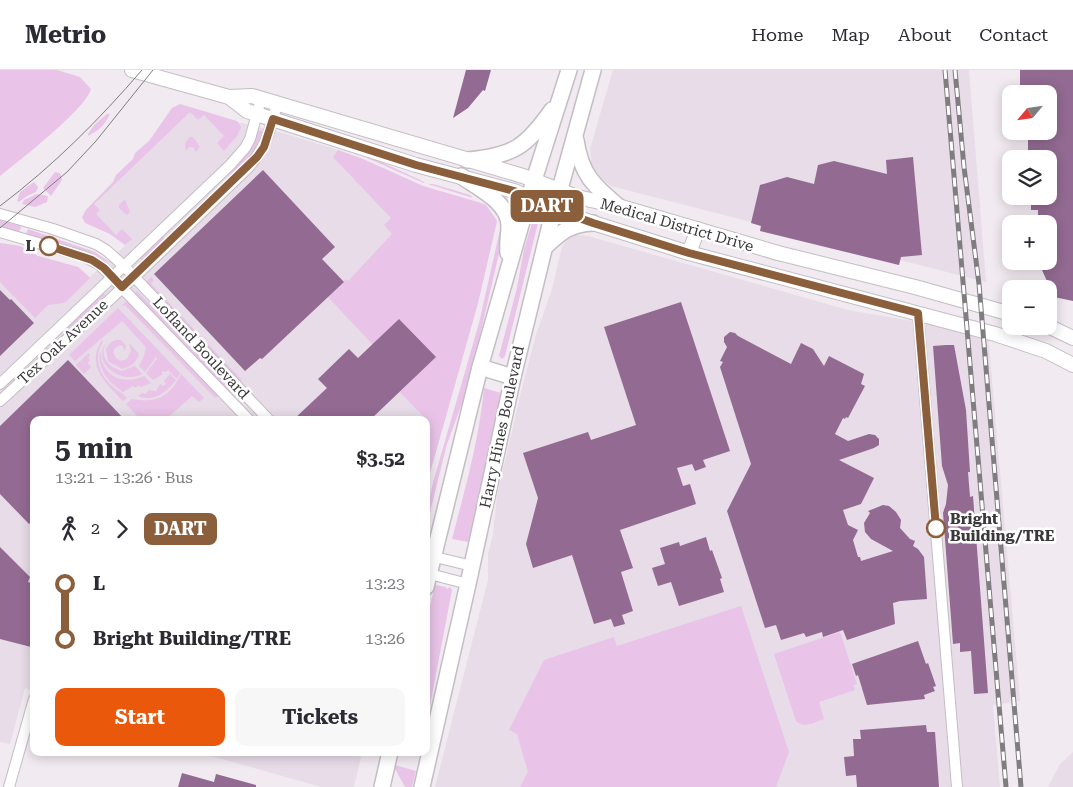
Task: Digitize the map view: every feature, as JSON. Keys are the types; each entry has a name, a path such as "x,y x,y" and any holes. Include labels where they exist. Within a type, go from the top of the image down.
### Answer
{"main road":[{"name":"Medical District Drive","path":"132,70 229,97 252,96 534,180 577,197 618,206 778,253 915,287 1002,311"},
{"path":"430,556 480,367 534,180 569,70"},
{"name":"Harry Hines Boulevard","path":"430,752 513,377 559,190 594,70"},
{"name":"Medical District Drive","path":"229,97 247,111 416,165 514,191 529,199 593,223 689,253 918,313 1023,343 1073,365"},
{"path":"468,160 498,156 518,148 535,133 561,99"},
{"path":"575,137 578,153 586,175 596,187 618,206"},
{"path":"462,176 499,204 504,211 509,226 507,244 509,267"},
{"path":"545,247 562,231 580,224 593,223"},
{"path":"689,253 698,229"},
{"path":"915,287 918,313"},
{"path":"1057,330 1073,338"},
{"path":"480,367 513,377"},
{"path":"382,787 389,756"},
{"name":"Harry Hines Boulevard","path":"422,787 429,756"}],"street":[{"name":"Tex Oak Avenue","path":"0,384 245,148 250,139 261,99"},
{"name":"Tex Oak Avenue","path":"0,401 175,238 257,157 264,147 277,104"},
{"name":"Lofland Boulevard","path":"0,214 53,229 96,244 106,250 134,276 265,416"},
{"path":"164,227 175,238"},
{"name":"Lofland Boulevard","path":"0,232 84,256 100,265 245,416"},
{"path":"918,313 957,787"},
{"path":"430,556 472,566"},
{"path":"430,578 468,584"},
{"path":"9,787 30,713"}],"shaded area":[{"path":"0,70 57,70 80,77 91,89 86,98 65,121 0,176"},
{"path":"613,70 969,70 986,282 611,186 592,168 590,149"},
{"path":"180,104 237,121 241,127 237,136 224,151 217,143 224,136 204,115 198,120 190,112 94,204 100,210 96,214 116,235 122,229 132,239 125,245 110,234 85,223 82,217 86,210 113,182 116,175 133,159 135,153 149,141 172,108"},
{"path":"190,108 283,133 363,159 423,186 486,205 497,221 478,303 430,473 430,416 30,416 30,690 25,688 10,744 0,742 0,243 20,246 38,256 78,267 90,277 127,244 83,217 86,210"},
{"path":"107,114 110,114 103,125 88,136 94,125"},
{"path":"257,130 262,131 262,133 251,157 225,182 251,147"},
{"path":"190,137 193,137 200,147 196,152 193,147 189,147 186,151 185,143"},
{"path":"338,150 423,186 481,203 486,205 497,221 478,303 430,473 430,416 423,416 400,392 435,357 399,319 373,345 328,297 346,279 348,281 392,234 384,225 391,218 333,157"},
{"path":"364,154 418,179 424,183 367,158"},
{"path":"55,172 60,173 62,180 51,196 43,188"},
{"path":"34,182 38,187 36,192 19,202 17,201 20,192"},
{"path":"428,184 470,195 473,198"},
{"path":"37,194 48,196 47,202 35,207 22,204 24,200"},
{"path":"125,199 130,212 127,215 119,208 119,205"},
{"path":"534,217 539,219 505,356 502,359 499,356 517,288 524,249"},
{"path":"0,220 21,226 19,233 0,227"},
{"path":"502,221 503,236 468,387 447,444 430,512 430,496 434,479 479,323"},
{"path":"28,229 95,252 108,261 79,249 28,235 26,234"},
{"path":"164,234 164,240 142,261 139,258"},
{"path":"576,235 588,236 848,310 988,334 1020,701 993,705 1000,787 435,787 488,580 488,554 493,534 497,495 522,388 535,338 552,289 562,247 567,239"},
{"path":"0,243 20,246 38,256 78,267 90,278 67,301 48,305 35,318 0,282"},
{"path":"151,277 154,280 151,284 242,380 239,382 145,283"},
{"path":"102,291 105,295 68,331 64,331 64,329"},
{"path":"137,291 232,390 229,392 135,293"},
{"path":"127,301 218,396 215,398 125,305 122,305"},
{"path":"118,308 180,373 177,379 168,370 163,371 161,373 163,374 153,380 146,373 157,359 156,357 145,372 139,366 146,347 122,321 75,361 69,355"},
{"path":"102,340 103,342 98,353 99,365 107,381 127,398 123,401 104,381 97,366 97,349"},
{"path":"121,340 126,346 124,351 123,346 120,345 115,348 113,352 116,358 121,361 127,359 131,351 129,343 139,354 132,364 122,369 108,361 106,349 111,342"},
{"path":"105,344 104,354 110,365 122,371 135,366 142,374 135,377 127,377 112,371 106,366 103,359 102,352"},
{"path":"100,351 105,368 114,377 126,380 144,376 151,383 141,387 138,385 136,388 133,386 123,392 113,384 102,370"},
{"path":"89,353 88,358 90,360 88,363 91,367 84,374 76,365"},
{"path":"170,374 176,380 164,392 149,398 138,396 142,393 146,394 149,390 156,391 160,384 163,386 166,384 164,381"},
{"path":"181,374 204,398 199,402 192,396 170,416 137,416 126,404 132,399 148,400 162,397 177,382"},
{"path":"484,388 501,393 468,542 452,539 467,483"},
{"path":"435,585 446,587 447,589 450,587 452,590 430,706 430,606"},
{"path":"741,606 789,752 776,787 520,787 528,772 517,734 509,730 544,660 614,637 617,646"},
{"path":"840,632 857,684 853,685 855,690 819,702 824,719 810,724 799,723 796,721 774,654"},
{"path":"1073,752 1073,787 1048,787 1060,764"},
{"path":"212,756 361,756 354,787 321,787"},
{"path":"395,765 416,771 412,787 405,787 395,769"}],"building":[{"path":"466,70 491,70 485,91 483,90 468,108 453,118"},
{"path":"1020,70 1073,70 1073,301 1057,298 1057,280 1046,280 1042,270 1057,270 1057,215 1038,215 1038,210 1031,210 1031,205 1057,205 1057,150 1028,150 1028,140 1058,140 1058,85 1020,85"},
{"path":"913,157 922,255 901,257 899,265 760,231 761,226 751,223 760,185 787,177 814,184 818,165 834,161 887,174 886,160"},
{"path":"263,170 335,247 322,259 344,282 262,359 260,358 245,371 154,274"},
{"path":"0,290 34,323 0,356"},
{"path":"681,302 730,451 703,460 706,467 695,471 692,464 677,468 683,486 690,484 696,504 620,530 633,568 621,572 633,611 622,615 625,624 614,627 611,619 594,624 572,555 533,568 526,544 538,498 523,453 588,432 591,440 636,425 604,327"},
{"path":"399,319 436,357 374,416 297,416 327,388 318,379 349,349 358,358"},
{"path":"730,332 791,364 801,343 813,349 824,366 829,356 864,374 861,384 865,386 848,418 843,418 835,434 848,441 869,434 875,435 879,439 879,445 874,448 839,460 874,478 861,504 843,510 848,525 858,530 853,540 861,561 893,551 871,539 865,532 864,523 870,513 868,511 883,505 889,506 896,512 901,520 900,528 910,539 915,541 913,546 924,557 927,599 893,603 895,624 847,640 843,630 823,637 822,632 806,637 804,633 781,640 776,625 765,628 727,511 751,464 720,367 723,362 720,361 727,347 724,337"},
{"path":"954,345 966,410 970,472 968,472 970,497 973,496 988,693 974,694 971,651 960,652 960,643 953,644 943,513 948,485 942,466 933,346"},
{"path":"68,360 121,416 30,416 29,524 0,494 0,426"},
{"path":"706,537 722,578 720,579 724,592 679,606 671,582 658,586 652,568 665,564 660,548 679,542 680,546"},
{"path":"0,547 30,577 28,582 30,583 30,647 0,639"},
{"path":"918,641 936,686 933,687 935,691 924,695 925,699 867,705 858,675 856,676 852,664"},
{"path":"926,725 927,732 935,732 939,787 857,787 856,775 846,776 844,757 854,756 853,739 861,739 860,730"},
{"path":"182,773 214,782 216,774 256,785 256,787 178,787"}],"tram line":[{"path":"0,206 20,191 75,142 142,70"},
{"path":"0,228 67,172 96,141 153,70"}],"railway":[{"path":"945,70 1006,787"},
{"path":"955,70 964,167 979,284 1021,787"}],"bus line":[{"name":"DART","path":"49,246 92,260 104,268 122,287 248,168 264,147 273,119 416,165 514,191 529,199 593,223 689,253 918,313 936,528"}],"place":[{"name":"L","path":"49,246"},
{"name":"Bright Building/TRE","path":"936,528"}]}
